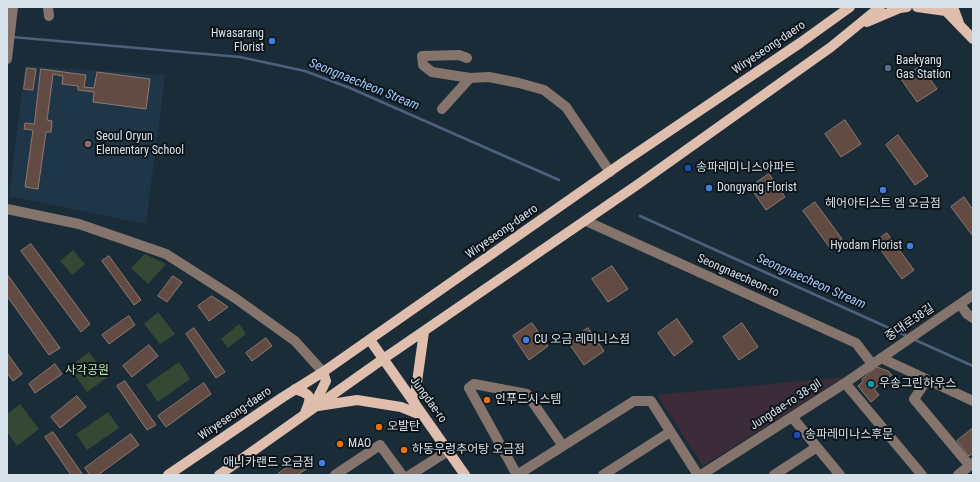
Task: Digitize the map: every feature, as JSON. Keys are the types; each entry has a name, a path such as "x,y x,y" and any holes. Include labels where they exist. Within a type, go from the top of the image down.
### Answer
{"main road":[{"name":"Wiryeseong-daero","path":"168,475 370,340 610,172 793,48 850,7"},
{"path":"219,475 383,359 586,221 831,47 880,7"},
{"path":"856,27 900,8 907,7"},
{"path":"917,7 947,8 960,27 973,40"},
{"path":"414,403 424,332"},
{"name":"Jungdae-ro","path":"370,340 465,475"},
{"path":"311,410 326,382 323,372"},
{"path":"295,390 308,394 310,397 308,405 311,410"},
{"path":"311,410 357,400 402,407 422,415"}],"street":[{"path":"7,59 13,7"},
{"path":"467,58 460,54 422,56 424,65 432,72 470,78 489,77 544,90 566,107 610,172"},
{"path":"442,109 470,78"},
{"path":"7,209 79,224 166,254 234,298 295,341 323,372"},
{"name":"Seongnaecheon-ro","path":"586,221 856,343 872,364"},
{"path":"973,295 960,304 967,314 973,318"},
{"name":"중대로38길","path":"882,357 960,304"},
{"path":"882,357 973,401"},
{"name":"Jungdae-ro 38-gil","path":"702,475 845,383 882,357"},
{"path":"927,380 914,400 972,465 958,475"},
{"path":"845,383 922,475"},
{"path":"563,446 527,394 474,384 469,388 521,474 634,401 651,401 698,475"},
{"path":"792,417 840,475"},
{"path":"603,475 670,432"},
{"path":"335,475 380,445 402,475"},
{"path":"774,475 817,447"},
{"path":"410,475 448,451"}],"shaded area":[{"path":"25,66 165,75 146,224 9,196"},
{"path":"844,377 703,466 657,395"}],"green space":[{"path":"73,250 85,264 72,275 60,261"},
{"path":"145,254 166,264 148,284 131,268"},
{"path":"158,312 175,334 160,344 144,324"},
{"path":"239,324 246,334 228,348 221,339"},
{"name":"사각공원","path":"89,352 108,377 87,392 69,367"},
{"path":"179,362 190,379 158,402 146,385"},
{"path":"20,404 39,429 17,446 7,432 7,414"},
{"path":"108,412 119,428 87,450 76,434"}],"building":[{"path":"921,66 937,89 917,102 901,79"},
{"path":"27,68 36,69 33,90 24,89"},
{"path":"41,69 86,75 84,87 94,88 97,72 150,79 146,109 93,102 94,92 78,90 78,86 62,84 63,76 53,74 47,120 52,121 51,132 46,132 38,189 25,187 33,130 24,129 25,123 34,124"},
{"path":"845,120 861,144 841,157 825,134"},
{"path":"898,135 928,176 915,185 886,145"},
{"path":"769,174 785,197 766,210 750,187"},
{"path":"964,197 973,210 973,236 951,207"},
{"path":"815,202 842,239 830,248 803,211"},
{"path":"887,233 914,270 902,279 875,242"},
{"path":"31,244 90,324 81,332 21,251"},
{"path":"109,256 141,300 134,305 102,261"},
{"path":"612,266 628,289 608,302 592,279"},
{"path":"7,274 60,348 49,355 7,296"},
{"path":"173,276 182,282 167,302 158,296"},
{"path":"212,296 228,307 209,321 198,306"},
{"path":"129,316 135,325 109,344 102,335"},
{"path":"677,319 693,342 674,356 658,333"},
{"path":"532,323 548,346 529,360 513,336"},
{"path":"742,323 758,347 739,360 723,337"},
{"path":"194,328 225,372 216,378 186,334"},
{"path":"588,328 604,351 584,365 568,342"},
{"path":"266,338 272,346 252,361 246,353"},
{"path":"149,345 158,356 132,377 123,366"},
{"path":"7,353 22,374 13,381 7,373"},
{"path":"55,364 62,374 35,393 29,384"},
{"name":"우송그린하우스","path":"877,367 888,371 892,375 874,389 879,395 871,402 858,386 863,381 862,380"},
{"path":"125,381 156,425 147,430 117,386"},
{"path":"204,383 211,394 166,427 158,416"},
{"path":"77,396 86,407 60,428 51,417"},
{"path":"973,428 973,453 969,456 957,441"},
{"path":"53,432 83,475 71,475 45,437"},
{"path":"131,434 139,445 98,475 90,475 85,468"},
{"path":"301,458 308,468 297,475 278,474"}],"waterway":[{"name":"Seongnaecheon Stream","path":"12,37 240,57 305,71 350,88 559,180"},
{"name":"Seongnaecheon Stream","path":"640,216 907,336"},
{"name":"Seongnaecheon Stream","path":"913,339 973,366"}],"place":[{"name":"Hwasarang Florist","path":"272,41"},
{"name":"Baekyang Gas Station","path":"888,68"},
{"name":"Seoul Oryun Elementary School","path":"88,144"},
{"name":"송파레미니스아파트","path":"688,168"},
{"name":"Dongyang Florist","path":"709,188"},
{"name":"헤어아티스트 엠 오금점","path":"883,190"},
{"name":"Hyodam Florist","path":"910,246"},
{"name":"CU 오금 레미니스점","path":"526,340"},
{"name":"우송그린하우스","path":"871,384"},
{"name":"인푸드시스템","path":"487,400"},
{"name":"오발탄","path":"379,427"},
{"name":"송파레미나스후문","path":"797,435"},
{"name":"MAO","path":"340,444"},
{"name":"하동우렁추어탕 오금점","path":"404,450"},
{"name":"애니카랜드 오금점","path":"322,463"}]}
